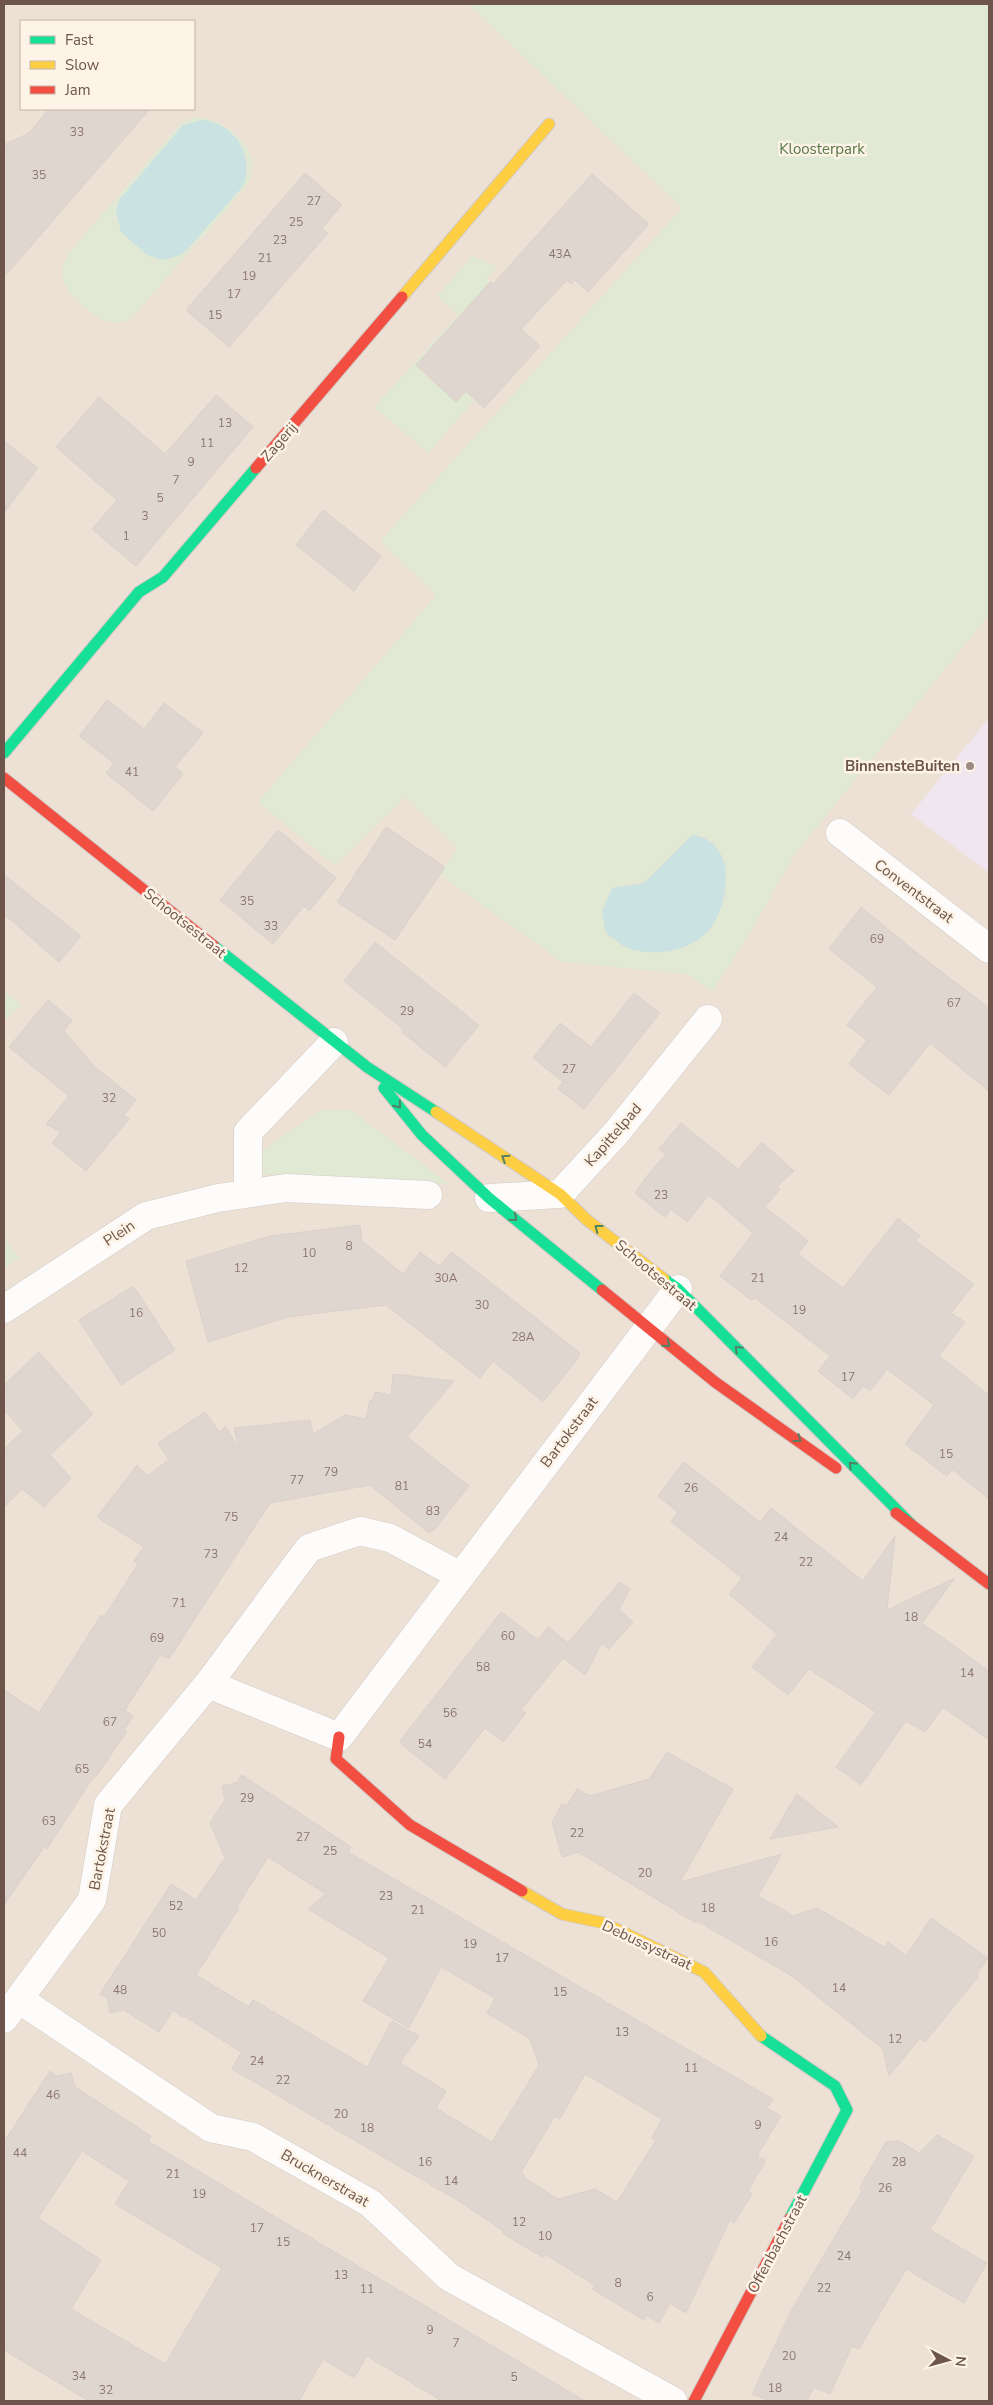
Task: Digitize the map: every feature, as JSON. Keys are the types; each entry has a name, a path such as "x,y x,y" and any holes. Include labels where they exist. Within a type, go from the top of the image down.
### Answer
{"main road":[{"name":"Zagerij","path":"4,753 139,592 163,577 549,124"},
{"name":"Schootsestraat","path":"4,778 334,1042 367,1067 560,1194 588,1220 678,1289 911,1524"},
{"name":"Schootsestraat","path":"367,1067 422,1135 489,1198 715,1382 793,1436 989,1584"},
{"name":"Debussystraat","path":"338,1737 336,1760 410,1825 562,1914 604,1923 704,1972 760,2036 835,2086"},
{"name":"Offenbachstraat","path":"694,2401 847,2110 835,2086"}],"street":[{"name":"Conventstraat","path":"840,833 989,949"},
{"name":"Kapittelpad","path":"560,1194 617,1132 708,1019"},
{"path":"248,1193 248,1132 334,1042"},
{"name":"Plein","path":"4,1309 146,1216 248,1193 286,1188 428,1196"},
{"path":"489,1198 560,1194"},
{"name":"Bartokstraat","path":"338,1737 678,1289"},
{"name":"Bartokstraat","path":"12,2009 92,1900 108,1805 208,1684 309,1548 360,1530 390,1538 461,1576"},
{"path":"208,1684 338,1737"},
{"name":"Brucknerstraat","path":"12,2009 211,2128 253,2137 370,2203 449,2277 673,2401"}],"shaded area":[{"path":"4,4 492,4 989,253 989,2401 4,2401"},
{"name":"BinnensteBuiten","path":"989,718 989,873 911,814"}],"green space":[{"name":"Kloosterpark","path":"468,4 989,4 989,615 796,853 741,948 712,992 686,974 562,962 440,875 457,848 405,797 335,866 258,802 436,595 380,541 682,208","holes":["692,835 705,837 720,852 628,948 606,932 602,911 628,884 644,883"]},
{"path":"196,117 213,120 229,129 243,141 252,160 252,172 249,180 246,187 132,318 115,323 109,322 97,317 83,306 66,287 63,268 67,255 179,125 186,120","holes":["183,125 247,159 246,178 119,200"]},
{"path":"472,256 498,266 487,278 490,282 416,365 456,402 465,391 475,400 428,453 374,407 458,315 437,296"},
{"path":"4,990 21,1005 4,1021"},
{"path":"320,1110 351,1110 449,1184 264,1174 249,1160"},
{"path":"4,1236 19,1258 4,1269"}],"water":[{"path":"202,120 214,122 224,127 233,134 239,143 246,163 246,175 243,186 187,250 178,256 163,260 147,255 121,232 116,211 119,200 183,125"},
{"path":"692,835 706,839 716,847 723,858 726,886 723,900 712,926 705,935 696,941 674,950 651,952 625,947 606,933 602,911 612,888 644,883"}],"building":[{"path":"48,110 149,110 4,277 4,145 29,133"},
{"path":"305,173 342,205 322,228 328,233 229,347 186,310"},
{"path":"592,174 649,224 588,292 575,280 571,284 567,280 521,329 540,346 484,408 466,391 456,402 416,365 490,282 493,284"},
{"path":"216,395 253,427 136,566 92,529 117,500 56,447 99,397 165,454"},
{"path":"4,441 38,468 4,513"},
{"path":"323,510 381,556 354,591 296,545"},
{"path":"107,700 144,729 164,703 203,733 175,767 183,774 153,811 106,773 114,763 79,736"},
{"path":"386,827 445,867 395,940 337,902"},
{"path":"278,830 336,878 309,911 304,906 273,944 220,900"},
{"path":"4,875 81,936 59,962 4,914"},
{"path":"861,907 989,1008 989,1091 930,1043 889,1095 849,1064 867,1040 847,1025 877,987 829,949"},
{"path":"375,942 479,1025 445,1067 402,1032 404,1030 344,981"},
{"path":"634,993 660,1013 584,1109 558,1089 563,1082 533,1058 560,1023 591,1047"},
{"path":"48,1000 72,1020 64,1031 93,1065 136,1100 124,1115 129,1119 86,1171 52,1143 61,1132 46,1124 69,1096 9,1047"},
{"path":"681,1123 738,1169 762,1142 794,1171 777,1186 780,1189 765,1207 808,1241 798,1254 843,1288 898,1218 920,1236 916,1241 974,1284 951,1313 965,1322 939,1356 989,1395 989,1499 952,1469 947,1476 905,1444 934,1405 887,1369 870,1391 863,1386 853,1399 818,1371 830,1356 755,1298 751,1300 720,1276 753,1233 709,1195 687,1222 671,1209 665,1217 635,1193 666,1154 659,1149"},
{"path":"360,1225 362,1241 403,1274 420,1252 439,1266 452,1252 580,1353 578,1358 543,1402 493,1361 480,1378 386,1305 288,1317 208,1342 186,1261 270,1236"},
{"path":"132,1287 136,1290 175,1350 121,1385 79,1320"},
{"path":"39,1352 93,1414 50,1455 71,1478 44,1507 22,1489 4,1507 4,1449 23,1431 4,1410 4,1385"},
{"path":"393,1374 454,1381 407,1437 469,1486 434,1530 429,1533 370,1485 270,1503 169,1659 160,1655 125,1710 133,1716 124,1730 127,1731 96,1777 94,1776 47,1849 44,1847 4,1905 4,1690 39,1713 101,1615 104,1617 138,1564 134,1561 144,1547 97,1517 137,1465 147,1476 169,1460 158,1443 205,1412 219,1432 226,1427 239,1448 234,1428 310,1420 313,1434 345,1415 366,1419 370,1400 373,1401 375,1392 391,1395"},
{"path":"684,1462 760,1522 771,1508 863,1581 895,1536 887,1610 955,1578 922,1623 989,1671 989,1740 943,1707 925,1732 906,1721 861,1785 836,1767 876,1712 809,1669 788,1695 752,1667 777,1634 729,1594 742,1578 671,1522 678,1512 658,1496"},
{"path":"620,1582 630,1589 619,1610 633,1622 609,1649 602,1643 585,1675 563,1658 521,1710 526,1713 503,1742 485,1728 445,1779 402,1745 400,1741 501,1612 538,1640 548,1627 568,1643"},
{"path":"667,1752 733,1789 680,1882 782,1854 758,1896 794,1916 817,1908 884,1947 888,1942 906,1956 931,1918 988,1958 977,1974 979,1976 925,2042 920,2038 889,2076 883,2049 792,1976 697,1921 696,1923 578,1852 562,1857 552,1822 562,1804 567,1806 577,1789 590,1796 649,1779"},
{"path":"242,1775 351,1847 348,1852 773,2099 767,2108 781,2116 757,2156 766,2160 748,2191 752,2194 734,2223 730,2220 686,2313 670,2303 659,2323 646,2315 644,2320 592,2289 595,2285 546,2255 543,2257 515,2241 457,2200 232,2069 241,2052 173,2010 159,2032 124,2010 110,2013 107,1998 100,1994 171,1884 196,1900 225,1858 210,1823 225,1800 222,1786 236,1783","holes":["268,1857 326,1894 308,1909 389,1958 363,2001 409,2028 441,1967 495,1998 487,2013 530,2039 539,2065 492,2142 436,2108 446,2091 400,2063 419,2036 392,2021 367,2067 253,2000 249,2007 196,1975 239,1908 237,1907","585,2074 662,2119 652,2138 656,2140 617,2202 595,2189 558,2199 523,2177 524,2174 521,2172 555,2116 560,2119"]},
{"path":"797,1794 838,1827 770,1839"},
{"path":"50,2071 57,2076 71,2073 75,2087 151,2136 148,2141 585,2401 442,2401 367,2356 354,2378 323,2359 299,2401 89,2401 4,2350 4,2142","holes":["82,2151 129,2181 115,2204 222,2268 165,2364 71,2309 101,2260 38,2218"]},
{"path":"937,2135 974,2156 930,2230 987,2263 964,2303 906,2269 859,2349 852,2346 830,2394 814,2387 807,2401 769,2401 752,2394 792,2309 862,2191 860,2187 886,2142 899,2141 919,2153"}],"traffic: fast":[{"path":"4,753 139,592 163,577 256,468"},
{"path":"214,946 367,1067 436,1112"},
{"path":"384,1088 422,1135 489,1198 602,1290"},
{"path":"664,1279 678,1289 911,1524"},
{"path":"761,2036 835,2086 847,2110 790,2218"}],"traffic: slow":[{"path":"402,297 549,124"},
{"path":"436,1112 560,1194 587,1220 664,1279"},
{"path":"522,1891 562,1914 604,1923 704,1972 761,2036"}],"traffic: jam":[{"path":"256,468 402,297"},
{"path":"4,778 214,946"},
{"path":"602,1290 715,1382 836,1468"},
{"path":"896,1513 989,1584"},
{"path":"339,1737 336,1759 410,1825 522,1891"},
{"path":"694,2401 790,2218"}],"place":[{"name":"BinnensteBuiten","path":"970,766"}]}
